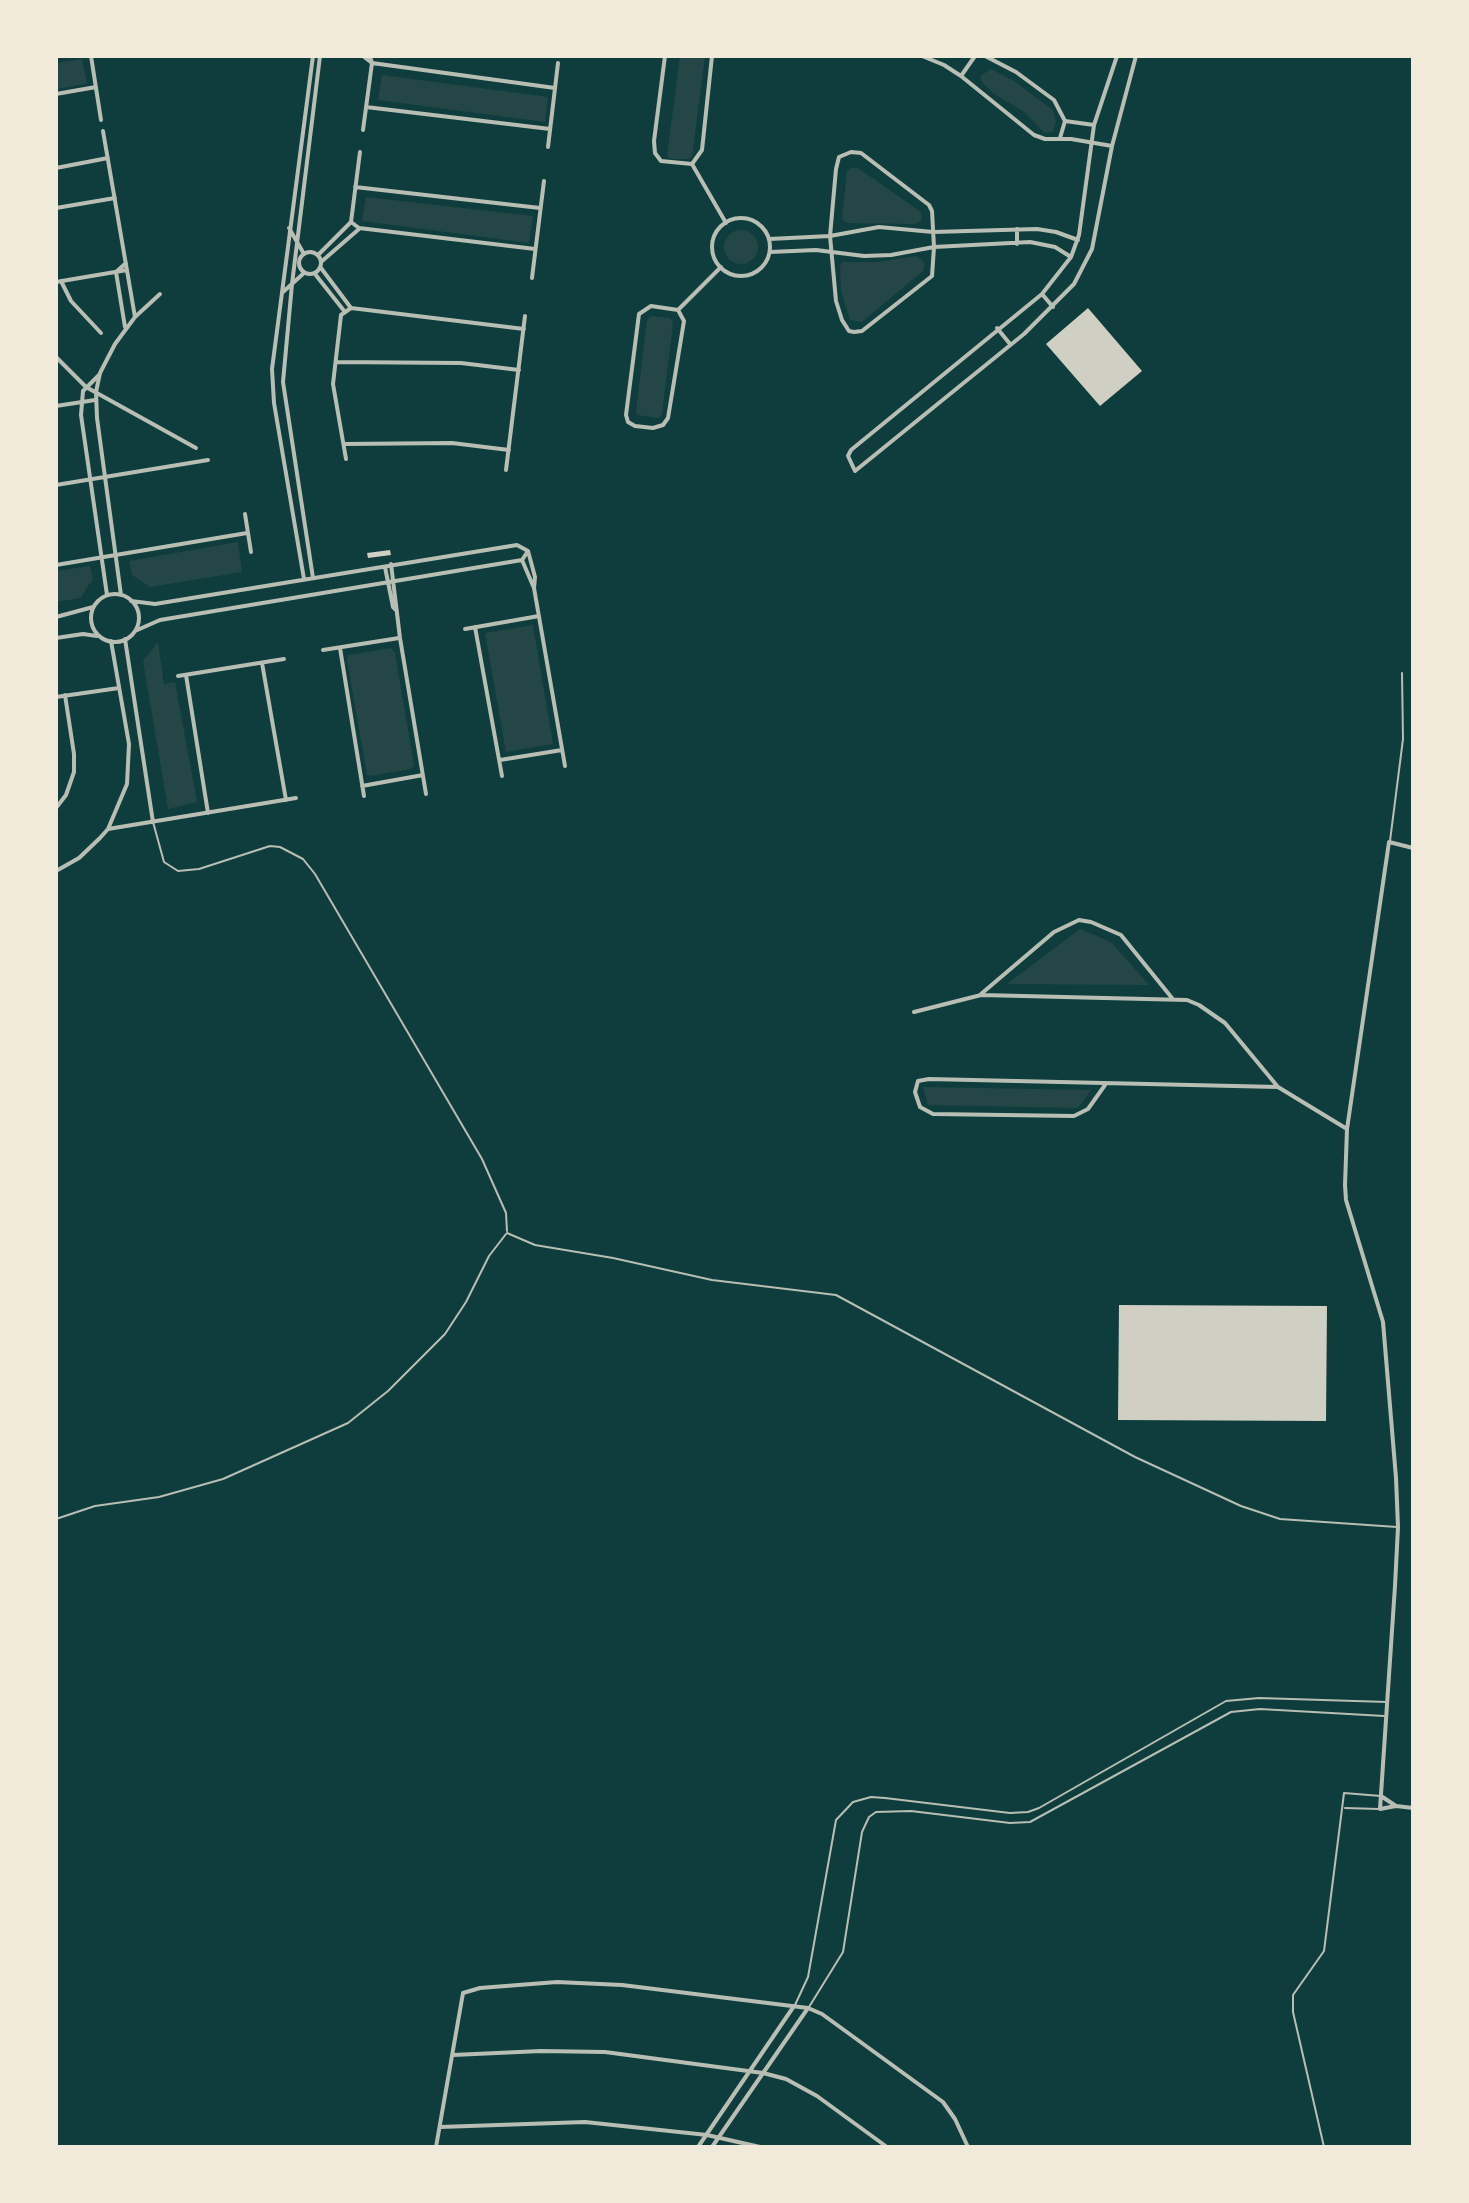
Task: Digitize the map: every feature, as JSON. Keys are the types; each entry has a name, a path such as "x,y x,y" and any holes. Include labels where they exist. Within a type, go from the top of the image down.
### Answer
{"street":[{"path":"91,56 101,120"},
{"path":"304,579 272,385 289,228 313,56"},
{"path":"313,578 283,382 320,56"},
{"path":"363,56 372,63 555,88"},
{"path":"363,130 372,63 370,56"},
{"path":"665,56 655,153 661,161 692,164"},
{"path":"692,164 702,150 712,56"},
{"path":"922,56 961,76 1034,135 1045,139 1060,138 1112,146"},
{"path":"944,65 950,56"},
{"path":"961,76 975,56"},
{"path":"985,56 1050,95 1065,121 1060,138"},
{"path":"1117,56 1094,125 1078,240 1071,257 1042,294 851,450 848,456 855,471 1010,344 1053,307 1074,284 1092,249 1112,146 1136,56"},
{"path":"548,147 558,63"},
{"path":"56,94 96,87"},
{"path":"366,107 550,129"},
{"path":"1065,121 1094,125"},
{"path":"103,131 135,317"},
{"path":"318,255 351,222 360,152"},
{"path":"851,152 861,153 929,205 933,232 932,276 862,331 849,331 836,301 830,252 839,157 851,152"},
{"path":"56,168 108,158"},
{"path":"692,164 726,223"},
{"path":"532,278 544,181"},
{"path":"355,187 540,208"},
{"path":"56,208 115,198"},
{"path":"734,220 751,220 765,231 769,239 770,252 762,268 746,276 728,273 713,253 719,229 734,220"},
{"path":"351,222 359,228 535,249"},
{"path":"769,239 830,236 879,227 933,232 1017,229 1056,232 1078,240"},
{"path":"289,228 304,254"},
{"path":"315,274 359,228"},
{"path":"1017,229 1017,244"},
{"path":"770,252 878,255 934,247 1046,244 1071,257"},
{"path":"304,273 298,264 304,254 311,252 318,255"},
{"path":"318,255 321,265 351,308"},
{"path":"116,272 126,263"},
{"path":"678,310 721,267"},
{"path":"101,333 71,301 59,282 127,270"},
{"path":"116,272 125,328"},
{"path":"281,294 304,273 315,274 345,312"},
{"path":"107,595 80,403 86,387 100,373 125,328 160,294"},
{"path":"1042,294 1053,307"},
{"path":"651,306 678,310 684,321 668,418 663,425 653,428 635,426 628,422 626,415 639,314 651,306"},
{"path":"346,459 333,384 341,315 345,312 351,308 524,329"},
{"path":"506,470 525,316"},
{"path":"997,328 1010,344"},
{"path":"56,357 86,387 196,448"},
{"path":"336,362 461,363 519,370"},
{"path":"100,373 95,400 121,595"},
{"path":"56,406 95,400"},
{"path":"343,444 452,443 509,450"},
{"path":"282,449 291,447"},
{"path":"56,485 208,460"},
{"path":"245,514 251,552"},
{"path":"56,565 247,533"},
{"path":"56,617 93,607 107,595 121,595 131,601 155,604 517,545 528,551 535,577 534,588"},
{"path":"56,638 83,634 111,641 125,639 160,620 522,560 528,551"},
{"path":"522,560 534,588 565,766"},
{"path":"391,564 398,605 396,610"},
{"path":"385,565 396,610 426,794"},
{"path":"131,601 138,618 135,631"},
{"path":"93,607 92,623 100,636"},
{"path":"465,629 539,616"},
{"path":"475,627 502,776"},
{"path":"323,650 400,638"},
{"path":"125,639 153,822"},
{"path":"56,871 79,858 108,829 122,799 129,769 129,744 111,641"},
{"path":"340,648 364,796"},
{"path":"178,676 284,659"},
{"path":"262,663 286,800"},
{"path":"186,675 208,813"},
{"path":"56,697 119,688"},
{"path":"56,808 66,795 74,772 65,695"},
{"path":"500,760 562,750"},
{"path":"362,786 423,775"},
{"path":"108,829 296,798"},
{"path":"1413,848 1389,842 1347,1129 1346,1200 1375,1290 1386,1345 1398,1527 1380,1809 1396,1806 1413,1808"},
{"path":"981,995 1054,932 1079,920 1121,935 1172,998"},
{"path":"914,1012 981,995 1172,998 1199,1005 1225,1023 1278,1087 1347,1129"},
{"path":"1105,1085 1088,1109 1074,1116 933,1114 920,1107 915,1092 918,1081 929,1079 1278,1087"},
{"path":"1381,1796 1396,1806"},
{"path":"436,2147 463,1993 480,1988 586,1982 794,2006 822,2014 943,2102 968,2147"},
{"path":"698,2147 794,2006"},
{"path":"712,2147 808,2008"},
{"path":"452,2055 605,2052 763,2073 786,2079 817,2096 887,2147"},
{"path":"440,2127 585,2122 707,2135 760,2147"}],"lane":[{"path":"1389,842 1403,739 1402,673"},
{"path":"56,1519 95,1506 159,1497 223,1479 348,1423 388,1391 445,1334 462,1310 489,1256 507,1233 506,1213 482,1159 315,874 303,859 280,847 270,846 199,869 178,871 164,862 153,822"},
{"path":"507,1233 535,1245 669,1271 836,1295 1147,1463 1241,1506 1280,1519 1398,1527"},
{"path":"794,2006 808,1977 833,1828 845,1808 853,1802 871,1797 1010,1813 1028,1812 1226,1701 1259,1698 1388,1702"},
{"path":"808,2008 843,1952 862,1832 869,1817 886,1809 1010,1823 1030,1822 1223,1715 1238,1710 1386,1717"},
{"path":"1324,2147 1292,2003 1296,1988 1324,1951 1344,1793 1381,1796"},
{"path":"1344,1807 1380,1809"}],"shaded area":[{"path":"680,56 705,56 692,157 671,159 667,156"},
{"path":"82,59 87,84 56,89 56,63"},
{"path":"991,69 1014,81 1053,110 1056,122 1053,132 1045,133 1023,111 993,93 982,82 980,76"},
{"path":"382,75 548,97 545,122 378,100"},
{"path":"858,168 921,212 922,220 915,224 846,223 842,218 847,171"},
{"path":"366,197 533,216 529,243 362,221"},
{"path":"741,230 753,235 758,247 753,259 741,264 729,259 724,247 729,235"},
{"path":"917,256 924,262 924,270 862,322 850,320 841,291 842,262 878,262"},
{"path":"651,316 670,318 673,323 659,418 637,415 636,411 647,320"},
{"path":"238,542 242,572 150,587 132,575 129,561"},
{"path":"90,566 93,579 80,598 56,602 56,571"},
{"path":"533,625 553,744 506,752 485,633"},
{"path":"158,642 164,684 175,682 197,802 168,809 143,661"},
{"path":"391,648 395,653 414,765 411,769 370,776 367,775 347,660 348,655"},
{"path":"1080,929 1111,942 1149,985 1007,984"},
{"path":"923,1087 1091,1090 1078,1108 928,1105"}],"building":[{"path":"1088,308 1142,371 1100,406 1046,344"},
{"path":"390,550 391,555 368,558 367,553"},
{"path":"1119,1305 1327,1306 1326,1421 1118,1420"}]}
